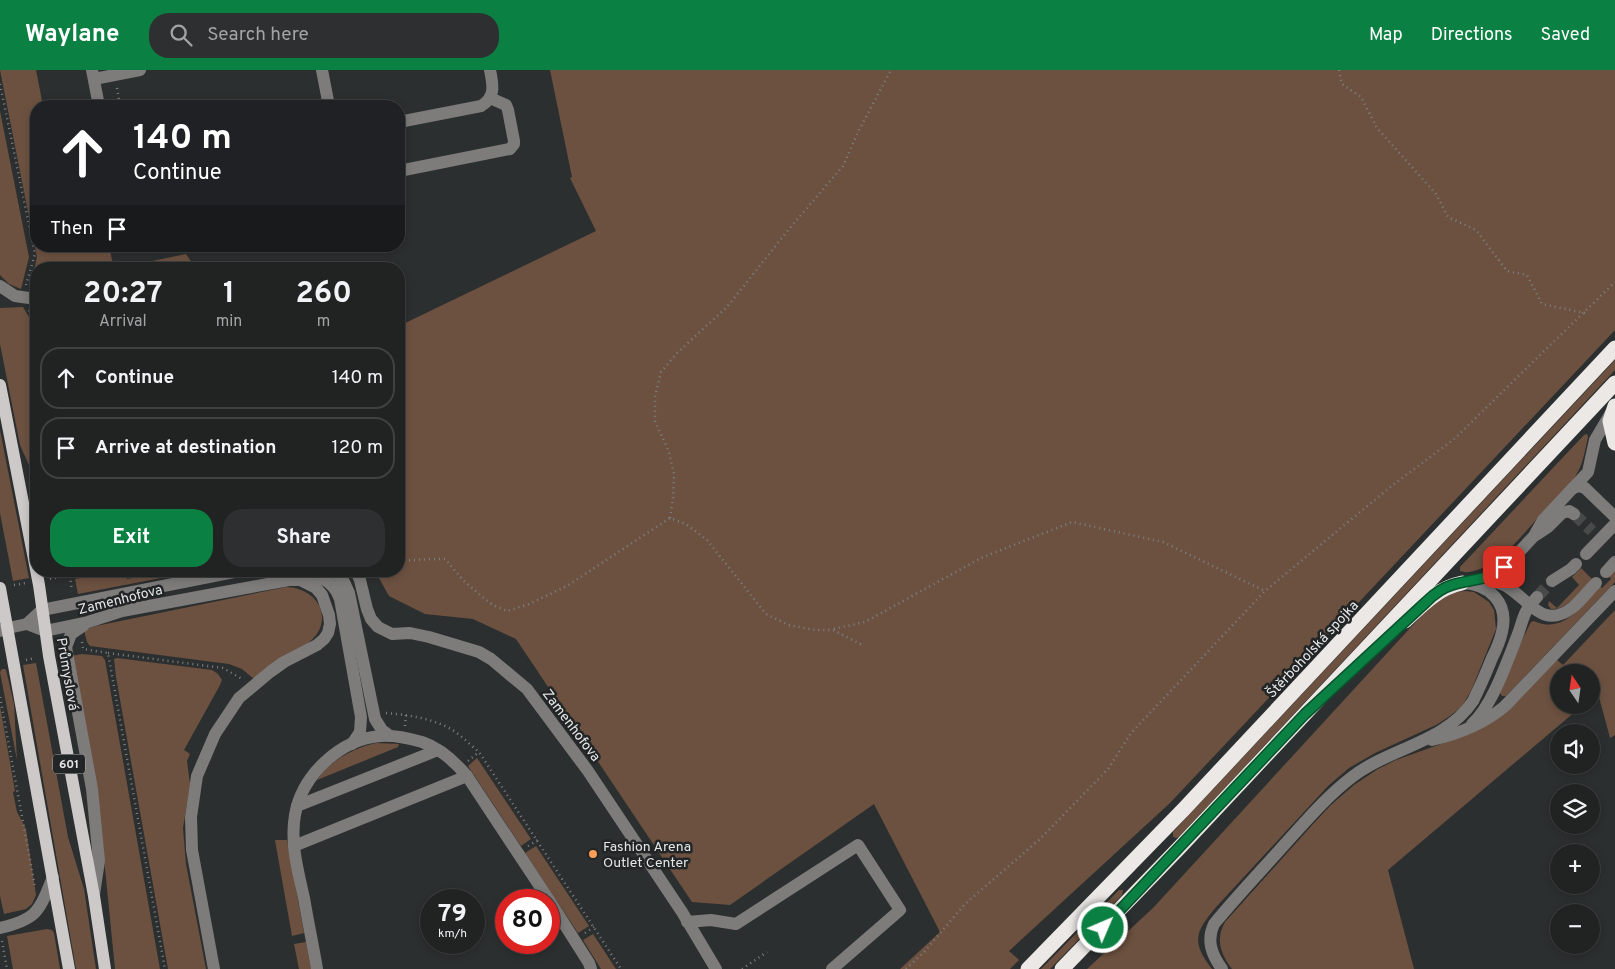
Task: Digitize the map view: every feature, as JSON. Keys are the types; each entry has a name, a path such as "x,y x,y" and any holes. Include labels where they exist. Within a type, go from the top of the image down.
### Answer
{"highway":[{"name":"Štěrboholská spojka","path":"1028,969 1184,809 1615,348"},
{"path":"1062,969 1168,861 1615,383"},
{"path":"1614,407 1610,421 1615,443"},
{"path":"1305,714 1433,595 1452,585 1462,583"}],"main road":[{"name":"Průmyslová","path":"0,386 30,540"},
{"name":"Průmyslová","path":"37,577 45,631 94,896 105,969"},
{"name":"601","path":"0,588 4,629 53,877 68,969"}],"street":[{"path":"98,100 93,75 140,70"},
{"path":"322,70 328,100"},
{"path":"405,121 474,108 487,102 493,85 490,70"},
{"path":"405,170 510,149 514,141 508,110 506,105 490,98"},
{"path":"0,286 15,296 30,299"},
{"path":"1521,550 1534,536 1543,520 1588,472 1595,440 1614,407"},
{"path":"1573,488 1580,486 1585,488 1615,517"},
{"path":"1534,536 1548,527 1564,512 1569,511 1574,514"},
{"path":"1586,554 1599,533 1615,524"},
{"path":"1606,572 1615,562"},
{"path":"1552,581 1576,564"},
{"path":"1462,583 1491,576 1504,567"},
{"name":"Zamenhofova","path":"42,610 206,577"},
{"path":"212,594 225,585 228,577"},
{"name":"Zamenhofova","path":"45,631 88,622 122,611 287,577"},
{"name":"Zamenhofova","path":"318,577 328,581 338,593 342,606 361,717 360,732 352,744"},
{"path":"339,577 349,593 375,719 382,730 390,736"},
{"name":"Zamenhofova","path":"359,577 367,609 378,627 392,634 410,633 435,638 479,652 491,659 527,689 588,771 688,922 716,969"},
{"path":"1480,579 1499,583 1533,601 1540,614 1545,616 1559,615 1573,607 1596,583"},
{"name":"Zamenhofova","path":"214,969 192,850 191,817 197,776 215,734 239,698 284,662 317,645 328,633 330,624 326,604 322,594 316,588 300,580 260,584"},
{"path":"1422,742 1453,723 1468,709 1478,691 1502,634 1504,626 1502,611 1492,593 1478,584 1462,583"},
{"path":"1222,969 1211,949 1210,936 1214,924 1321,805 1352,776 1388,756 1422,742 1462,730 1485,720 1505,706 1615,591"},
{"path":"1462,730 1478,719 1491,698 1519,632 1524,613 1533,601"},
{"path":"4,629 27,624 42,610"},
{"path":"88,622 71,634 66,647 92,789 99,861 94,896"},
{"path":"27,624 45,631"},
{"path":"317,969 294,846 294,823 297,806 307,783 322,764 352,744 376,736 390,736 422,742 451,759 467,776 542,889"},
{"path":"297,806 438,750"},
{"path":"294,846 467,776"},
{"path":"688,922 711,920 736,924 858,846 900,910 832,969"},
{"path":"0,928 19,923 33,916 42,904 53,877"},
{"path":"560,917 589,962 591,969"}],"path":[{"path":"405,560 431,558 446,559 463,580 480,595 507,611 529,604 568,586 670,518 674,474 669,452 655,421 655,397 661,372 677,353 727,307 789,229 843,166 858,132 891,70"},
{"path":"1339,70 1342,84 1361,97 1377,128 1436,194 1448,217 1476,230 1507,271 1527,275 1542,304 1585,313"},
{"path":"116,82 119,100"},
{"path":"0,84 30,230"},
{"path":"30,272 25,289 30,297"},
{"path":"906,969 924,952 965,904 1040,839 1108,769 1131,733 1265,591 1389,488 1453,440 1615,282"},
{"path":"670,518 686,524 707,540 766,614 789,625 815,630 833,630 865,622 981,558 1072,522 1162,542 1265,591"},
{"path":"46,580 63,577"},
{"path":"70,577 73,595"},
{"path":"14,586 30,582"},
{"path":"833,630 864,646"},
{"path":"82,641 83,649 223,668 252,687"},
{"path":"108,653 165,969"},
{"path":"22,661 35,658"},
{"path":"0,697 35,889"},
{"path":"382,713 404,714 432,720 452,730 479,752 621,969"},
{"path":"0,932 7,969"},
{"path":"742,969 767,952"}],"shaded area":[{"path":"0,70 36,70 42,100 30,100 30,222"},
{"path":"550,70 1615,70 1615,330 1170,803 1009,951 1019,960 1010,969 900,969 940,932 874,804 730,905 692,902 516,639 473,619 425,614 389,596 378,577 405,577 405,323 596,231 570,178 572,177"},
{"path":"0,111 29,257 21,289 9,284 0,275"},
{"path":"36,252 110,252 112,262 36,262"},
{"path":"186,254 191,262 148,262"},
{"path":"23,307 30,319 30,467 20,445 0,344 0,308"},
{"path":"1615,360 1615,370 1179,837 1173,837 1173,832"},
{"path":"0,430 29,578 13,581 0,513"},
{"path":"1587,434 1588,437 1580,468 1563,492 1499,558 1489,565 1476,570 1460,571 1460,567"},
{"path":"1581,568 1592,579 1569,603 1557,608 1579,585 1572,577"},
{"path":"1615,570 1615,582 1506,696 1502,696 1500,693 1531,622 1554,624 1563,621 1579,609 1600,586 1602,588 1611,579 1609,576"},
{"path":"86,577 126,577 127,579 166,577 78,594 75,579"},
{"path":"286,587 307,593 318,603 322,617 320,628 316,636 307,644 254,679 242,669 229,664 90,646 84,630 96,626"},
{"path":"1452,592 1474,592 1489,602 1494,610 1496,629 1471,691 1462,706 1436,725 1375,753 1349,768 1328,786 1204,922 1198,936 1198,943 1212,969 1087,969 1153,908 1434,602"},
{"path":"1549,601 1557,608 1551,609 1548,605"},
{"path":"1615,610 1615,735 1610,738 1600,700 1600,664 1564,664"},
{"path":"82,654 102,656 105,660 160,969 115,969 98,798 71,656"},
{"path":"114,659 212,670 222,680 184,750 190,754 187,761 190,784 183,828 186,864 206,969 168,969 116,677"},
{"path":"1557,660 1562,664 1552,664"},
{"path":"36,663 68,837 84,889 96,969 76,969 23,665"},
{"path":"1550,666 1550,714 1572,714 1561,724 1550,724 1550,733 1388,870 1414,969 1232,969 1222,952 1220,941 1220,935 1225,922 1331,805 1354,785 1378,769 1396,760 1472,733"},
{"path":"2,669 6,670 14,704 17,760 0,672"},
{"path":"0,706 15,791 13,792 17,812 26,829 36,895 32,904 26,909 4,914 0,896"},
{"path":"376,743 399,744 398,747 317,780 335,761 359,748"},
{"path":"477,758 531,839 521,846 468,766"},
{"path":"275,840 287,840 304,933 292,936"},
{"path":"536,846 589,926 578,933 560,906 560,889 549,889 525,853"},
{"path":"1119,890 1123,890 1122,895 1050,969 1041,969"},
{"path":"47,929 52,930 54,933 60,969 13,969 7,936"},
{"path":"593,934 616,969 601,969 583,940"},
{"path":"306,942 311,969 299,969 294,944"}],"tunnel":[{"path":"1574,514 1592,531"},
{"path":"1504,567 1521,550"},
{"path":"1537,597 1552,581"}],"place":[{"name":"Fashion Arena Outlet Center","path":"593,854"}],"route":[{"path":"1103,928 1305,714 1433,595 1452,585 1491,576 1504,567"}]}
